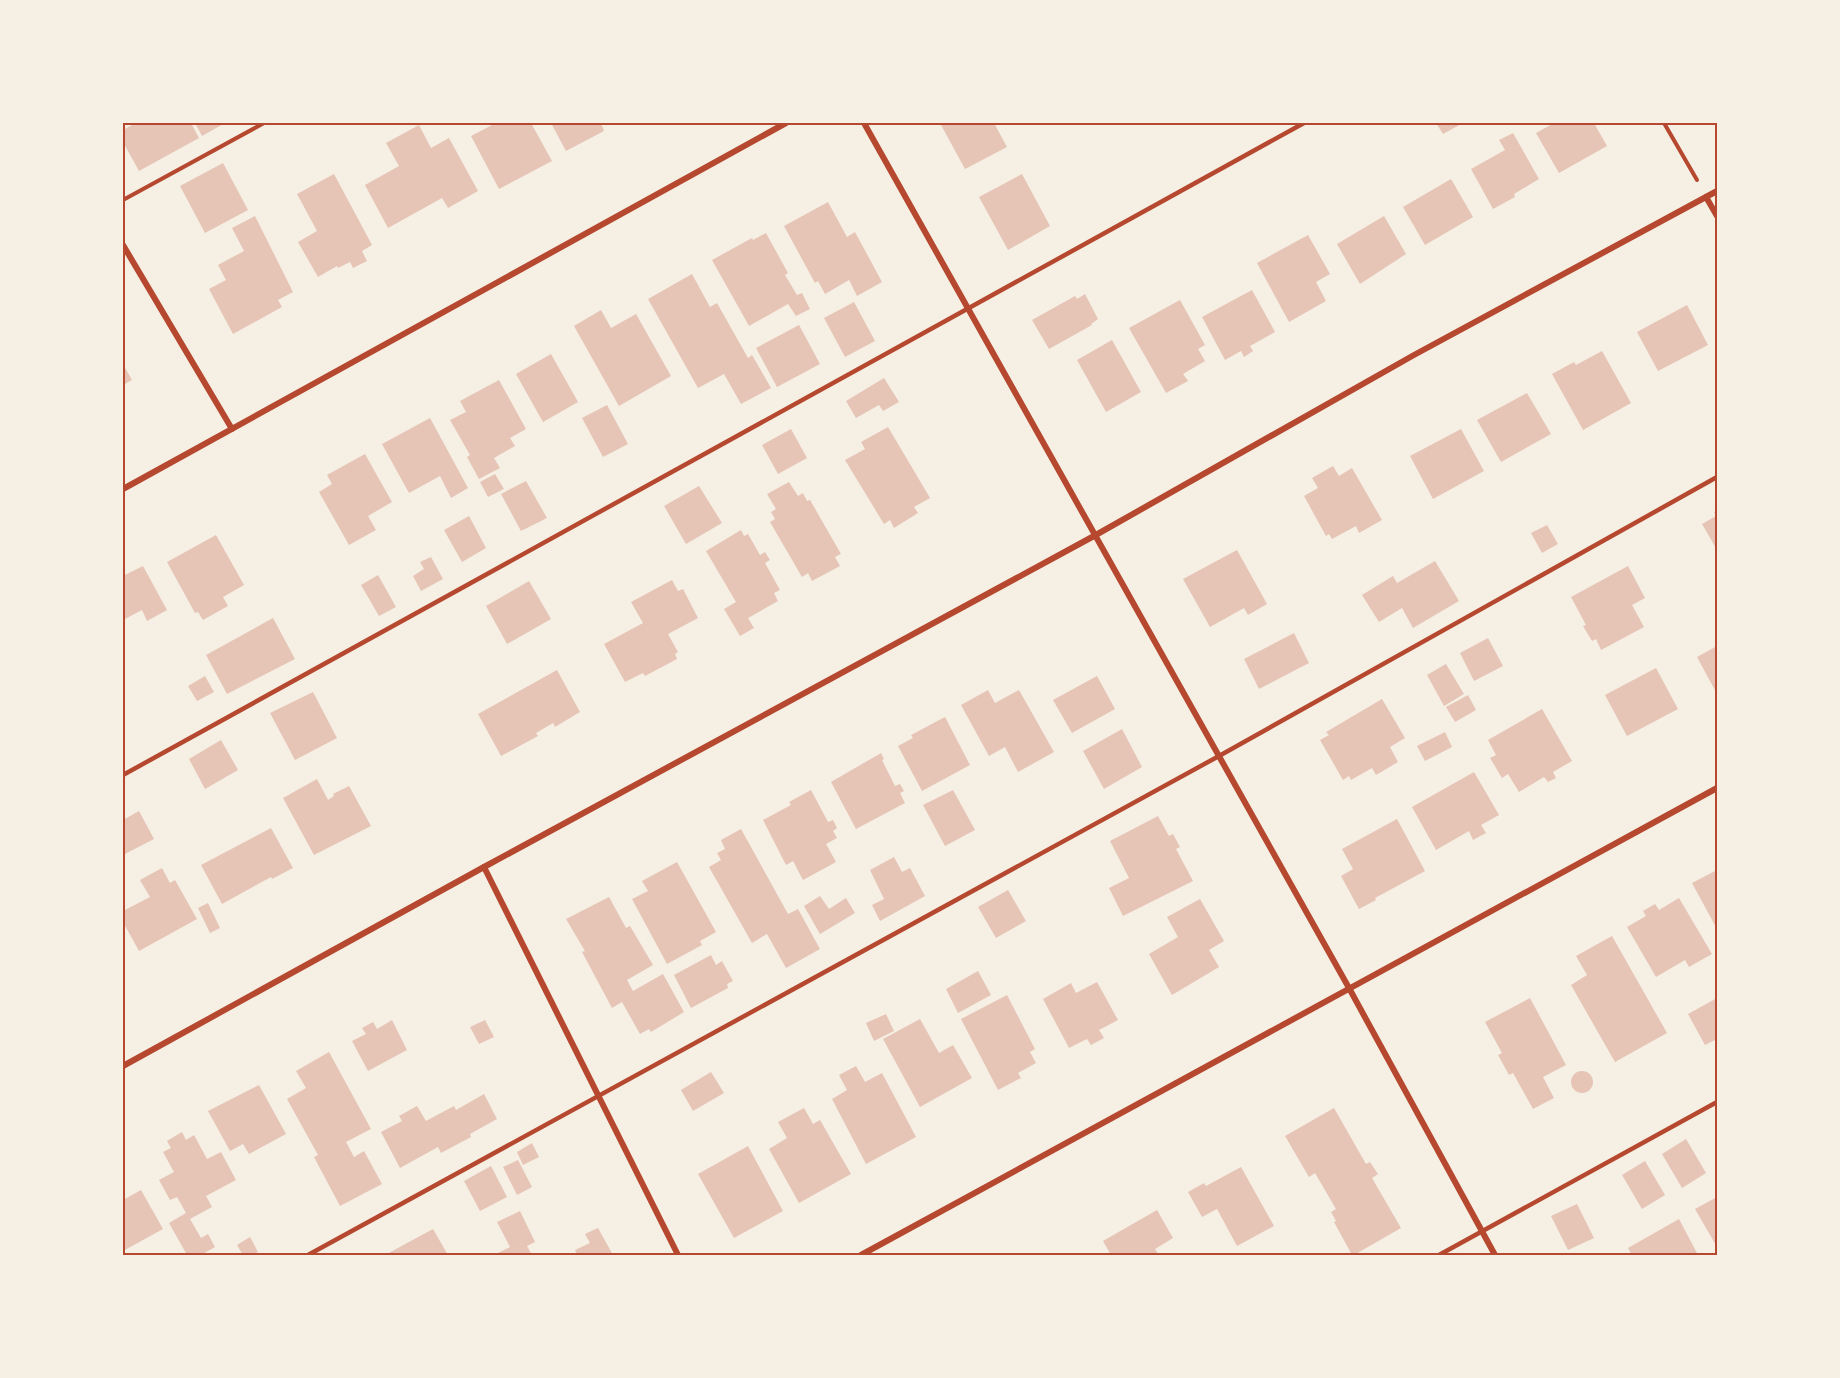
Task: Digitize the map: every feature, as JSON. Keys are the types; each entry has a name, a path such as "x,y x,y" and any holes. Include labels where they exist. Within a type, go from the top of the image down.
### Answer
{"street":[{"path":"123,489 786,123"},
{"path":"864,123 1350,988 1495,1255"},
{"path":"123,1066 1094,536 1414,355 1717,191"},
{"path":"1706,197 1717,216"},
{"path":"123,245 232,429"},
{"path":"861,1255 1717,788"},
{"path":"484,867 678,1255"}],"lane":[{"path":"123,775 1304,123"},
{"path":"308,1255 1219,756 1717,477"},
{"path":"1439,1255 1717,1102"}],"path":[{"path":"123,200 264,123"},
{"path":"1664,123 1706,197"}],"building":[{"path":"136,123 191,123 199,138 139,171 123,142 123,130"},
{"path":"195,123 225,123 202,136"},
{"path":"496,123 531,123 552,161 499,189 471,136"},
{"path":"551,123 601,123 604,131 566,151"},
{"path":"940,123 994,123 1007,147 965,169"},
{"path":"1436,123 1463,123 1443,134"},
{"path":"1554,123 1594,123 1607,146 1559,173 1536,133"},
{"path":"419,125 431,148 449,138 478,191 448,208 442,198 388,228 365,185 399,166 386,143"},
{"path":"1513,133 1539,179 1514,194 1515,197 1493,209 1471,169 1505,150 1499,140"},
{"path":"223,163 248,210 205,233 180,186"},
{"path":"334,174 372,245 362,251 367,261 353,268 350,262 338,268 337,266 318,277 298,242 317,231 297,194"},
{"path":"1022,174 1050,226 1008,250 979,197"},
{"path":"1451,179 1473,217 1425,245 1403,207"},
{"path":"828,202 847,237 855,232 882,282 857,296 849,280 825,294 818,281 815,283 784,226"},
{"path":"255,216 293,292 278,300 282,307 233,334 209,289 226,280 218,265 244,251 232,228"},
{"path":"1384,216 1406,254 1360,284 1337,244"},
{"path":"766,233 788,273 785,275 797,295 802,293 810,309 796,316 788,304 749,326 712,260"},
{"path":"1308,235 1330,274 1316,282 1326,301 1289,322 1257,263"},
{"path":"692,274 710,307 717,303 748,358 752,355 771,388 741,404 724,374 698,388 648,299"},
{"path":"1252,290 1275,332 1250,346 1253,351 1244,357 1241,351 1225,360 1202,317"},
{"path":"1085,294 1098,319 1092,325 1049,349 1032,320 1075,296 1077,299"},
{"path":"1180,300 1205,345 1198,349 1205,361 1183,374 1188,381 1166,393 1129,328"},
{"path":"854,302 875,341 845,357 824,318"},
{"path":"1687,305 1708,345 1658,371 1637,332"},
{"path":"601,310 611,328 636,314 671,376 619,406 574,326"},
{"path":"799,325 820,364 777,387 756,348"},
{"path":"1112,340 1141,392 1106,412 1077,360"},
{"path":"1602,351 1631,403 1583,430 1552,374 1574,362 1576,365"},
{"path":"551,354 578,402 543,422 516,374"},
{"path":"123,364 132,380 123,385"},
{"path":"884,378 899,402 883,411 879,405 856,418 846,401"},
{"path":"499,380 526,429 510,438 515,446 494,458 500,468 479,479 467,457 470,455 450,420 466,412 460,401"},
{"path":"1527,393 1551,434 1501,462 1477,420"},
{"path":"607,405 628,444 603,457 582,418"},
{"path":"430,418 468,488 451,498 440,476 409,493 382,444"},
{"path":"888,427 930,498 914,507 918,513 894,528 890,520 884,524 845,460 865,449 861,442"},
{"path":"791,429 807,458 778,474 762,445"},
{"path":"1461,429 1484,471 1433,499 1410,456"},
{"path":"365,454 392,502 368,516 376,530 349,545 319,492 332,484 327,475"},
{"path":"1333,466 1339,476 1352,468 1382,520 1359,533 1356,526 1332,539 1329,534 1326,536 1304,496 1318,488 1312,478"},
{"path":"495,474 504,489 488,497 480,482"},
{"path":"526,481 547,518 521,531 501,494"},
{"path":"789,482 798,496 803,493 807,501 810,500 841,554 835,557 840,566 812,581 808,573 802,577 770,522 775,519 771,512 776,509 767,494"},
{"path":"699,486 722,523 686,544 664,506"},
{"path":"1717,511 1717,550 1702,524 1716,516 1714,512"},
{"path":"469,516 486,548 462,562 444,530"},
{"path":"1547,525 1558,544 1542,553 1531,533"},
{"path":"741,530 744,536 748,534 760,555 765,552 770,560 765,563 780,590 774,593 778,601 748,618 754,628 740,636 724,609 736,602 706,551"},
{"path":"216,535 244,585 223,597 228,606 203,620 198,612 195,613 167,562"},
{"path":"1237,550 1267,604 1248,615 1244,608 1210,627 1183,579"},
{"path":"431,557 443,579 421,591 413,576 424,569 420,562"},
{"path":"1435,561 1459,601 1413,628 1402,608 1379,622 1362,595 1393,576 1397,583"},
{"path":"143,566 167,610 147,621 142,610 123,620 123,576"},
{"path":"1628,566 1645,598 1632,605 1644,627 1601,650 1596,639 1592,641 1583,626 1586,625 1571,597"},
{"path":"378,575 396,607 379,616 361,585"},
{"path":"672,580 678,591 683,589 698,618 668,634 678,652 675,654 677,659 645,676 643,673 625,682 604,644 643,623 631,602"},
{"path":"529,581 551,619 507,644 486,606"},
{"path":"273,618 295,659 227,694 206,655"},
{"path":"1294,633 1309,663 1259,689 1244,659"},
{"path":"1488,638 1503,666 1474,681 1460,653"},
{"path":"1717,646 1717,694 1697,657"},
{"path":"1446,664 1464,694 1444,706 1427,675"},
{"path":"1656,668 1678,709 1627,736 1605,695"},
{"path":"557,670 580,712 555,727 553,723 536,733 538,736 501,756 478,714"},
{"path":"205,676 214,692 197,701 188,686"},
{"path":"1097,676 1115,709 1072,733 1053,700"},
{"path":"988,690 995,703 1019,690 1054,752 1018,772 1005,747 989,756 961,705"},
{"path":"313,692 337,738 295,760 270,713"},
{"path":"1468,695 1476,710 1455,722 1446,707"},
{"path":"1382,699 1405,738 1390,747 1398,762 1376,775 1372,768 1351,780 1349,776 1343,780 1320,740 1329,735 1326,732"},
{"path":"1542,709 1572,761 1553,772 1556,778 1548,782 1544,777 1519,792 1508,774 1502,778 1490,758 1496,755 1488,740"},
{"path":"945,717 970,765 922,791 898,746 913,738 911,735"},
{"path":"1122,729 1142,767 1104,789 1083,751"},
{"path":"1445,732 1452,747 1425,761 1417,746"},
{"path":"221,740 238,770 205,789 189,759"},
{"path":"881,753 884,759 882,760 895,786 900,784 904,791 900,793 905,803 856,829 831,782"},
{"path":"1474,772 1499,815 1481,825 1486,833 1473,840 1469,831 1436,850 1412,807"},
{"path":"317,779 328,800 334,796 333,794 349,786 371,826 314,855 283,798"},
{"path":"811,790 828,822 833,820 837,828 833,831 837,838 826,844 836,862 803,880 793,861 786,865 763,820 791,805 789,802"},
{"path":"953,790 975,830 945,846 923,805"},
{"path":"139,811 154,839 123,855 123,820"},
{"path":"1158,816 1169,836 1173,834 1180,847 1176,849 1193,881 1123,916 1109,888 1129,878 1110,841"},
{"path":"1397,819 1425,871 1359,909 1341,876 1353,869 1342,849"},
{"path":"271,828 293,868 272,879 271,877 222,904 201,865"},
{"path":"741,829 788,914 798,909 820,949 786,968 767,934 752,943 709,867 721,860 717,853 725,849 721,840"},
{"path":"894,857 902,872 910,868 925,896 880,921 872,905 884,899 870,870"},
{"path":"677,862 716,932 700,941 702,945 667,964 632,899 648,891 642,881"},
{"path":"162,868 170,883 175,880 197,919 139,951 123,922 123,911 150,897 140,880"},
{"path":"1717,870 1717,929 1692,883"},
{"path":"1008,890 1026,921 996,938 978,907"},
{"path":"820,896 829,909 846,898 855,913 820,934 804,906"},
{"path":"609,897 626,928 630,926 653,965 627,980 633,991 663,974 684,1012 651,1032 649,1029 640,1034 622,1002 612,1008 582,952 585,951 566,919"},
{"path":"1679,898 1712,954 1689,967 1685,960 1656,977 1627,927 1646,916 1643,911 1655,904 1659,910"},
{"path":"1200,899 1224,941 1209,950 1219,967 1172,995 1149,954 1178,937 1167,917"},
{"path":"208,903 220,928 210,933 198,908"},
{"path":"1612,936 1667,1033 1615,1062 1571,985 1587,975 1576,956"},
{"path":"711,955 716,965 722,961 733,981 727,984 728,988 691,1008 674,975"},
{"path":"978,971 991,995 958,1013 946,989"},
{"path":"1097,982 1118,1020 1099,1030 1104,1038 1091,1045 1087,1039 1069,1048 1043,999 1071,983 1076,993"},
{"path":"1007,995 1035,1049 1030,1052 1036,1063 1018,1073 1021,1078 998,1090 961,1019"},
{"path":"1530,998 1566,1065 1543,1077 1554,1098 1533,1109 1513,1073 1509,1075 1498,1055 1502,1053 1485,1022"},
{"path":"1717,998 1717,1039 1705,1045 1688,1014"},
{"path":"886,1014 894,1031 874,1041 866,1023"},
{"path":"920,1019 939,1053 953,1045 972,1078 920,1107 883,1039"},
{"path":"392,1020 407,1050 368,1071 352,1041 366,1034 362,1028 373,1022 377,1029"},
{"path":"485,1020 494,1037 479,1044 470,1027"},
{"path":"329,1052 371,1129 346,1142 354,1157 364,1151 382,1184 340,1206 314,1157 318,1155 287,1099 306,1088 296,1071"},
{"path":"856,1066 865,1082 882,1073 916,1137 866,1164 832,1099 847,1090 839,1075"},
{"path":"1582,1071 1590,1074 1593,1082 1590,1090 1582,1093 1574,1090 1571,1082 1574,1074"},
{"path":"711,1072 724,1093 693,1111 681,1090"},
{"path":"259,1085 286,1134 249,1154 243,1144 230,1151 208,1111"},
{"path":"484,1094 497,1119 470,1134 471,1137 441,1153 438,1147 400,1168 381,1132 402,1121 399,1116 417,1106 426,1121 454,1106 456,1110"},
{"path":"804,1108 813,1124 820,1120 851,1174 799,1203 769,1149 787,1138 778,1122"},
{"path":"1334,1108 1366,1164 1370,1162 1378,1174 1372,1178 1401,1228 1354,1255 1334,1222 1336,1221 1331,1212 1336,1209 1315,1173 1309,1177 1285,1136"},
{"path":"182,1132 186,1140 194,1135 207,1159 221,1152 236,1180 206,1196 212,1207 190,1219 201,1238 208,1234 215,1247 201,1255 187,1255 169,1223 186,1213 177,1197 170,1200 159,1180 174,1172 163,1152 171,1148 167,1141"},
{"path":"1686,1139 1706,1173 1682,1188 1662,1154"},
{"path":"532,1143 539,1157 523,1165 517,1152"},
{"path":"748,1146 783,1211 734,1238 698,1174"},
{"path":"518,1160 532,1187 517,1195 503,1167"},
{"path":"1645,1161 1665,1195 1642,1209 1622,1175"},
{"path":"491,1166 507,1197 480,1211 464,1181"},
{"path":"1241,1167 1274,1226 1237,1246 1217,1209 1202,1217 1188,1192 1204,1183 1206,1186"},
{"path":"141,1190 163,1229 123,1251 123,1200"},
{"path":"1717,1197 1717,1247 1695,1209"},
{"path":"1577,1204 1594,1238 1568,1250 1551,1216"},
{"path":"1157,1210 1173,1238 1155,1249 1159,1255 1111,1255 1103,1241"},
{"path":"520,1211 535,1242 527,1246 532,1255 494,1255 510,1247 497,1222"},
{"path":"1679,1219 1698,1255 1632,1255 1628,1248"},
{"path":"598,1228 613,1255 577,1255 575,1250 590,1243 585,1234"},
{"path":"433,1229 448,1255 385,1255"},
{"path":"250,1237 258,1252 243,1255 237,1245"}]}
